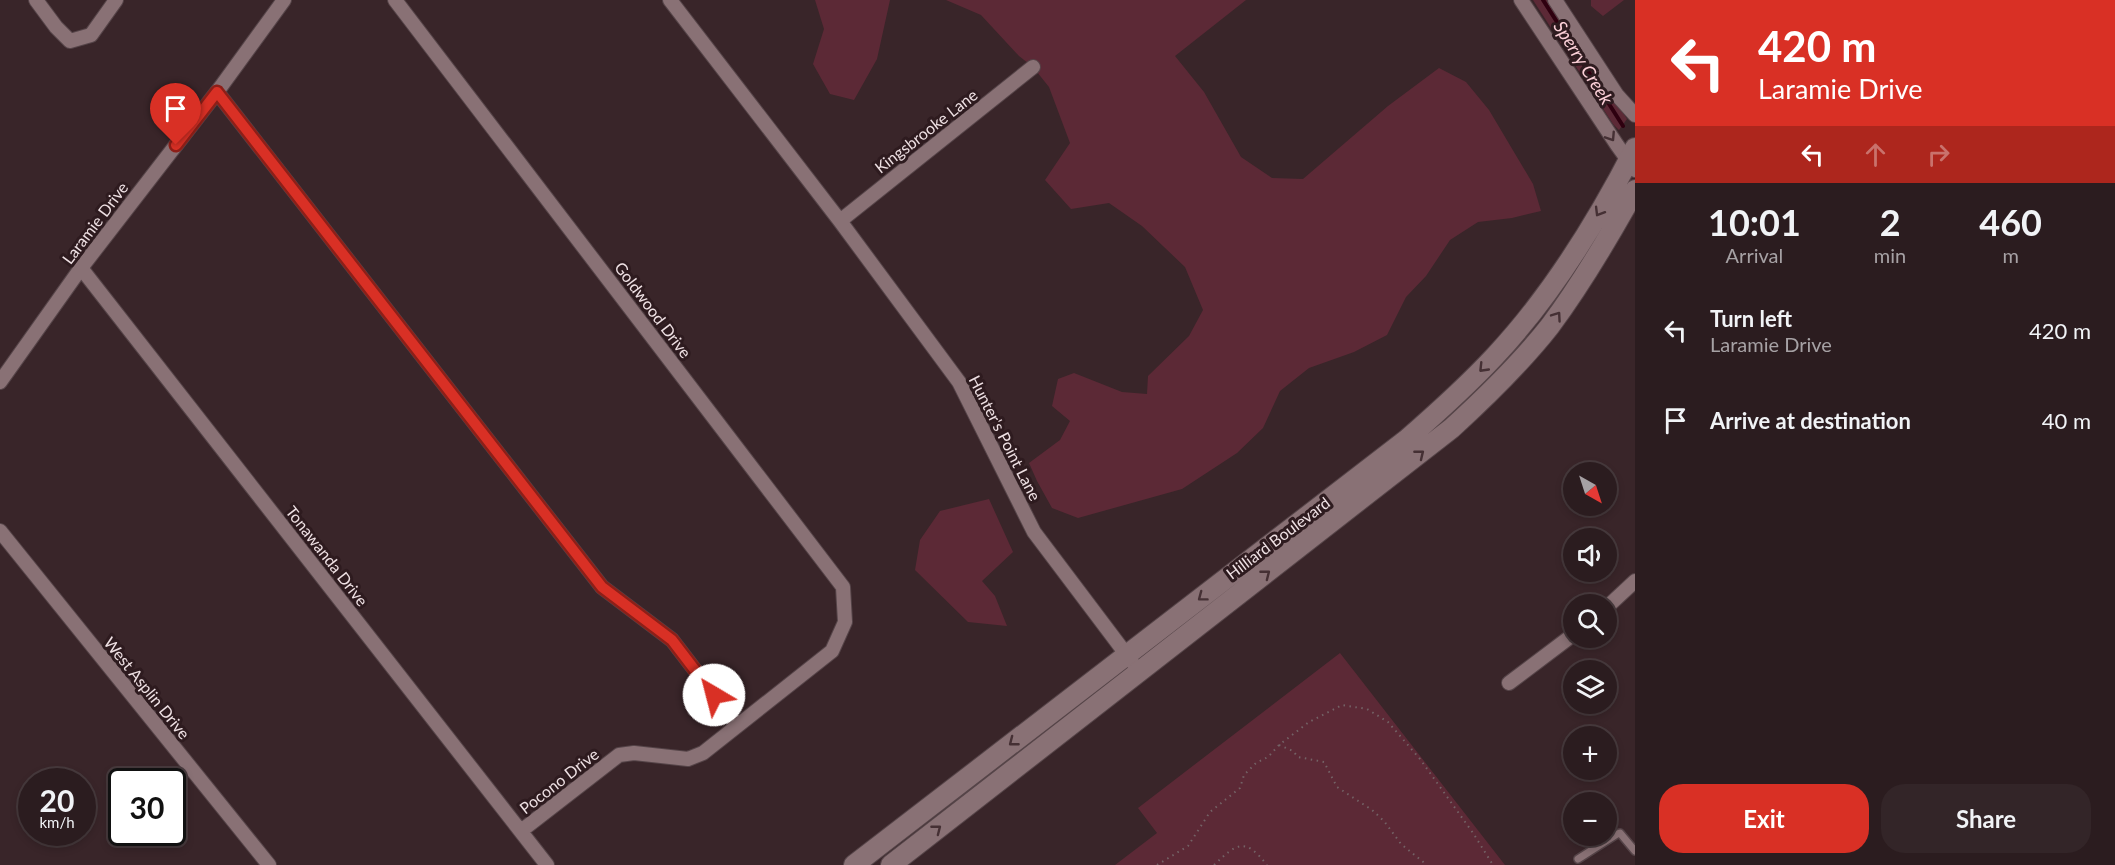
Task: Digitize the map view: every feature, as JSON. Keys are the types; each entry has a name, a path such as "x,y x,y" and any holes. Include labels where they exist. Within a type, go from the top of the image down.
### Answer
{"main road":[{"name":"Hilliard Boulevard","path":"854,865 1406,440 1453,399 1497,355 1560,275 1633,160"},
{"name":"Hilliard Boulevard","path":"891,865 1452,428 1486,396 1550,326 1598,254 1635,190"}],"street":[{"path":"36,0 56,27 70,41 91,35 116,0"},
{"name":"Laramie Drive","path":"0,382 81,267 217,92 284,0"},
{"name":"Goldwood Drive","path":"395,0 843,587 845,622 832,651"},
{"name":"Hunter's Point Lane","path":"670,0 840,220 958,382 1034,532 1139,671"},
{"path":"1521,0 1633,160"},
{"path":"1555,0 1617,95 1635,115"},
{"name":"Kingsbrooke Lane","path":"840,220 1033,67"},
{"path":"217,92 602,587 672,640 737,725"},
{"name":"Tonawanda Drive","path":"81,267 547,865"},
{"name":"West Asplin Drive","path":"0,531 268,865"},
{"path":"1617,598 1635,581"},
{"path":"1509,683 1563,642"},
{"name":"Pocono Drive","path":"521,831 619,755 634,753 688,759 703,753 832,651"}],"lane":[{"path":"1578,859 1620,833 1635,851"}],"path":[{"path":"1157,865 1188,846 1210,812 1240,788 1244,775 1256,763 1268,757 1279,745 1309,722 1342,705 1358,707 1375,714 1388,723 1420,759 1493,865"},
{"path":"1279,745 1293,751 1298,757 1324,762 1337,786 1372,810 1384,821 1401,844 1427,865"},
{"path":"1214,865 1230,850 1242,845 1250,847 1267,865"}],"shaded area":[{"path":"815,0 890,0 877,59 854,100 830,94 813,64 824,29"},
{"path":"946,0 1246,0 1175,56 1204,92 1241,157 1272,178 1303,179 1388,106 1439,68 1466,82 1489,110 1533,184 1541,211 1512,218 1478,222 1450,240 1426,276 1406,297 1387,335 1354,352 1309,368 1280,391 1263,428 1237,453 1182,489 1078,518 1052,508 1029,463 1060,440 1070,421 1052,406 1058,379 1074,373 1122,392 1147,394 1148,376 1189,336 1203,310 1185,267 1142,226 1109,203 1071,209 1045,180 1070,143 1049,87 1033,67 1019,56 981,15"},
{"path":"1533,0 1548,0 1627,119 1619,130 1613,124"},
{"path":"1591,0 1624,0 1603,16 1591,6"},
{"path":"989,499 1013,552 982,581 995,596 1007,626 968,622 915,570 920,540 940,511"},
{"path":"1340,653 1505,865 1115,865 1157,833 1138,808"}],"waterway":[{"name":"Sperry Creek","path":"1543,0 1623,126"}],"route":[{"path":"176,145 217,92 602,587 672,640 714,695"}]}
